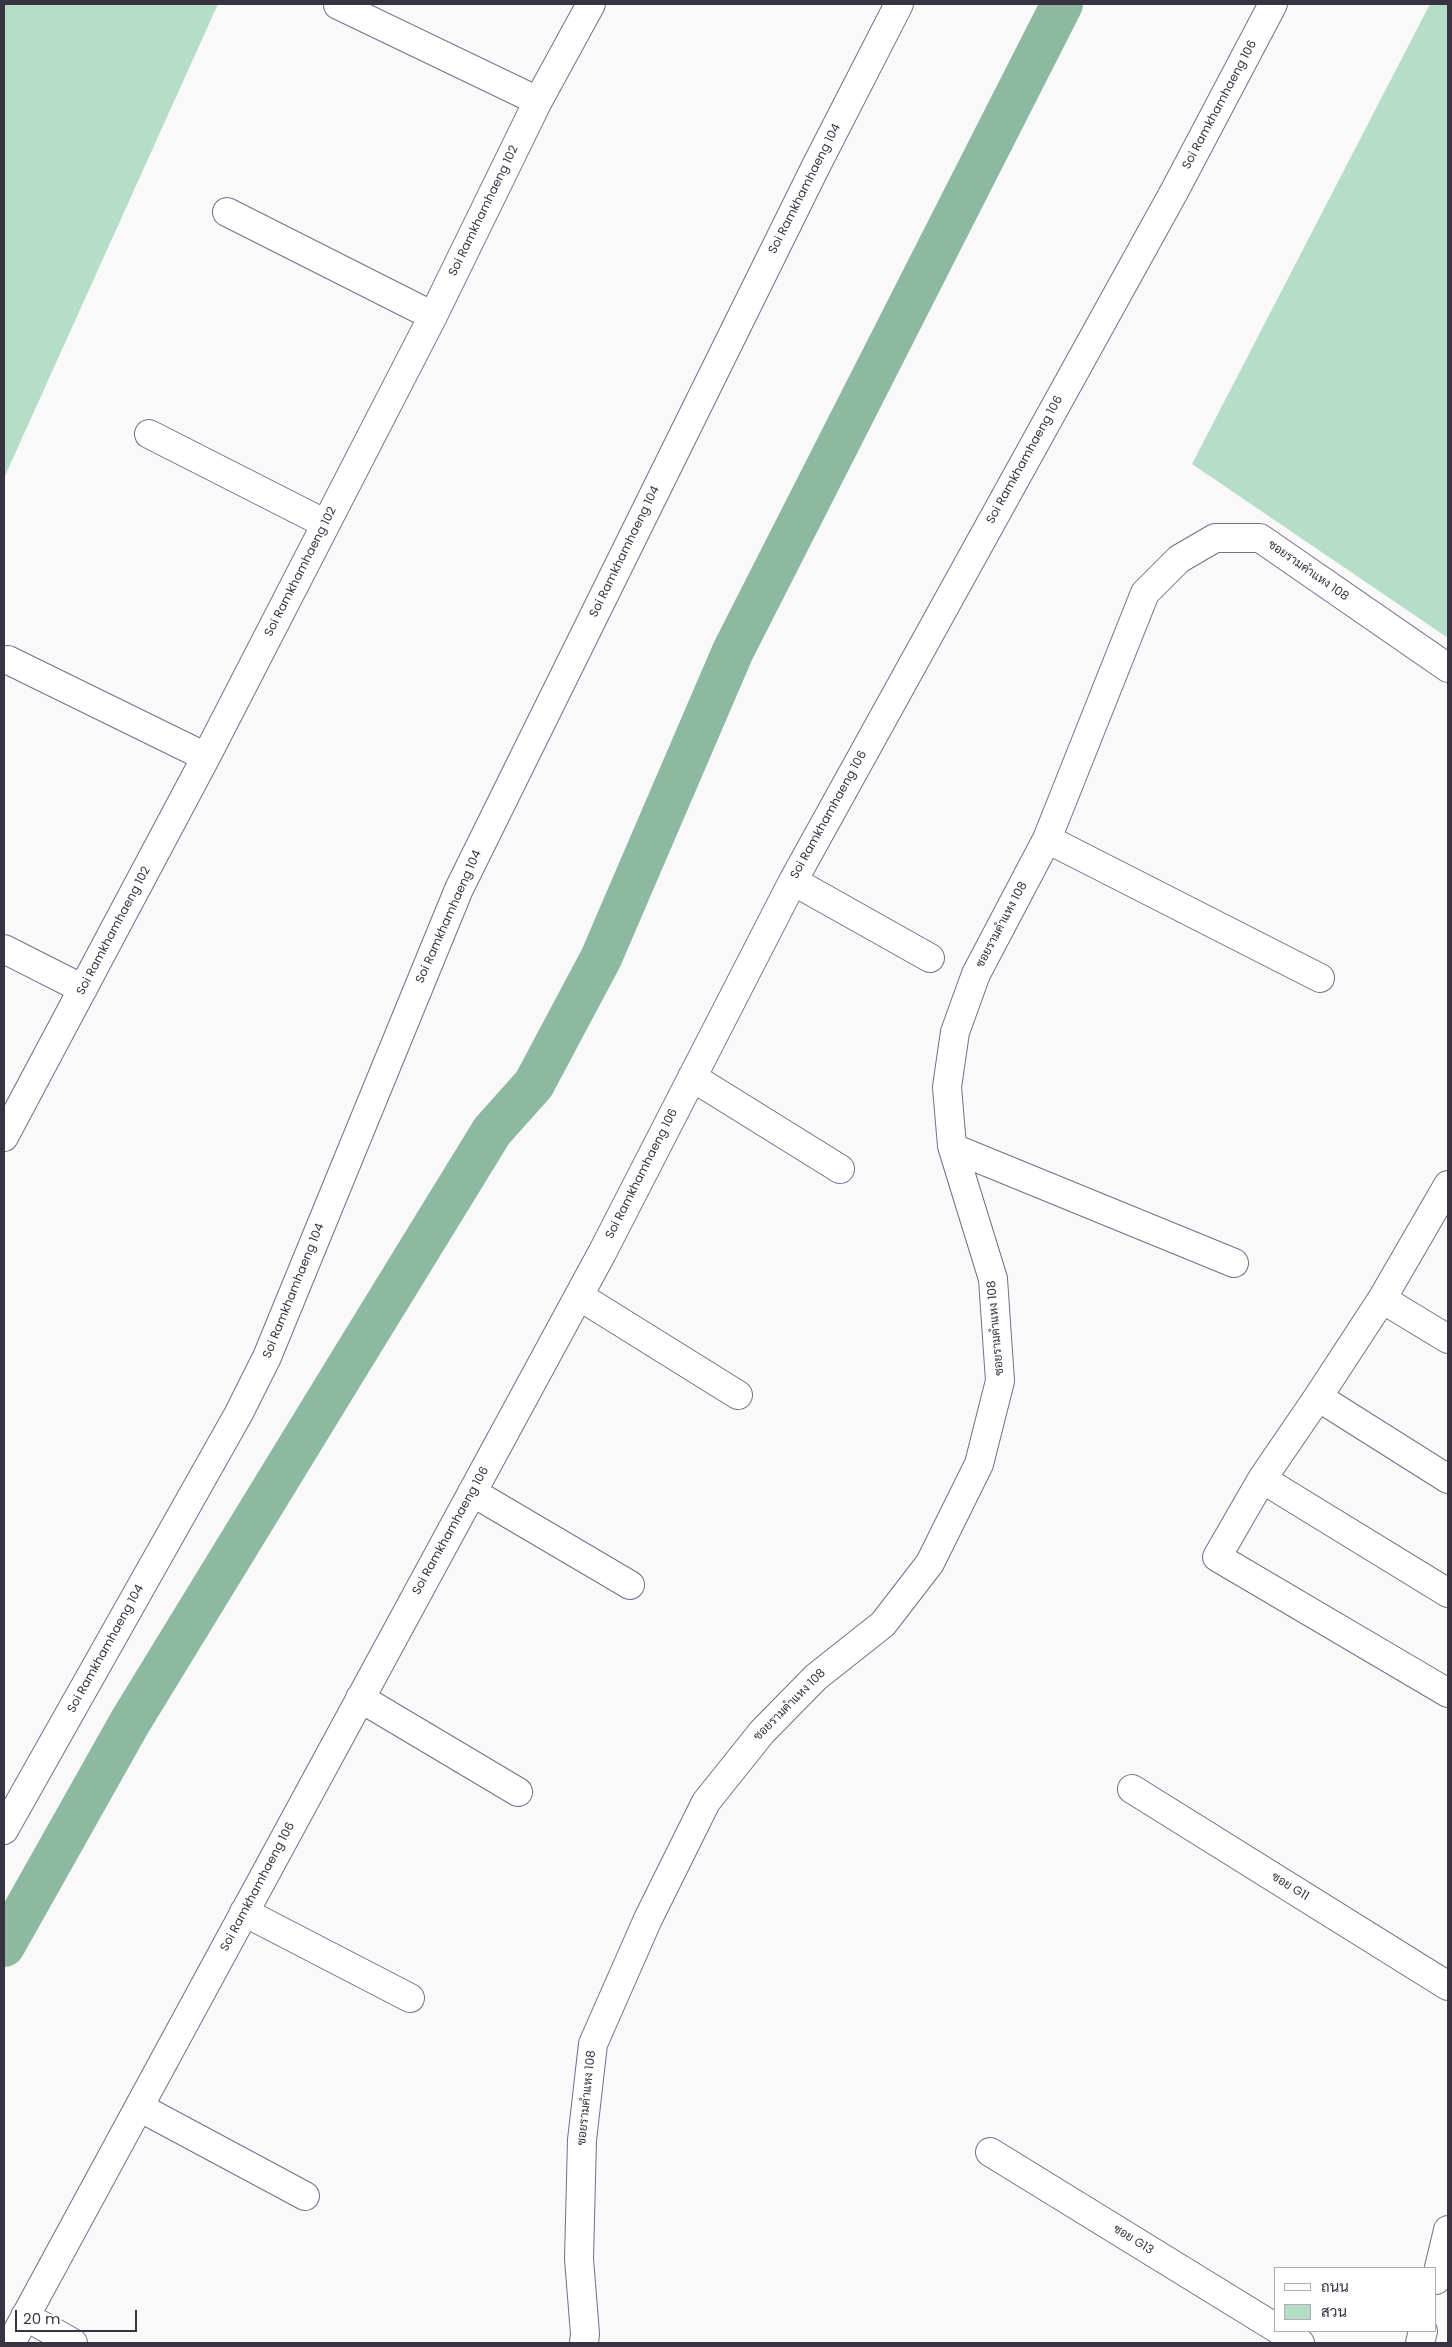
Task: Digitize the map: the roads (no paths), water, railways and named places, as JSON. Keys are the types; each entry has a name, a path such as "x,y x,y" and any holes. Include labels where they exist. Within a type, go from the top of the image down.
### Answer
{"street":[{"name":"Soi Ramkhamhaeng 102","path":"4,1137 206,757 433,316 538,101 591,4"},
{"name":"Soi Ramkhamhaeng 104","path":"4,1830 239,1413 267,1357 459,889 814,168 900,4"},
{"name":"Soi Ramkhamhaeng 106","path":"10,2343 579,1296 792,881 1175,190 1272,4"},
{"path":"338,5 538,101"},
{"path":"227,212 433,316"},
{"path":"149,434 326,524"},
{"name":"ซอยรามคำแหง 108","path":"584,2343 580,2259 582,2140 593,2044 648,1919 706,1802 762,1732 816,1677 883,1624 930,1563 979,1464 1000,1381 993,1280 953,1148 947,1087 955,1032 976,974 1047,839 1145,593 1179,559 1214,538 1260,538 1448,668"},
{"path":"8,660 206,757"},
{"path":"1047,839 1320,978"},
{"path":"792,881 930,958"},
{"path":"4,949 83,989"},
{"path":"692,1077 840,1169"},
{"path":"953,1148 1234,1263"},
{"path":"1448,1185 1382,1299 1262,1479 1218,1557 1448,1693"},
{"path":"579,1296 738,1395"},
{"path":"1382,1299 1448,1339"},
{"path":"1318,1397 1448,1479"},
{"path":"1262,1479 1448,1593"},
{"path":"472,1492 630,1585"},
{"path":"360,1698 518,1792"},
{"name":"ซอย G11","path":"1132,1789 1448,1986"},
{"path":"244,1912 410,1998"},
{"path":"139,2107 305,2196"},
{"name":"ซอย G13","path":"990,2152 1274,2327"},
{"path":"1437,2276 1448,2230"},
{"path":"25,2316 73,2343"},
{"path":"1282,2332 1300,2343"}],"waterway":[{"path":"4,1946 130,1722 492,1131 534,1084 601,958 733,651 1062,4"}]}
